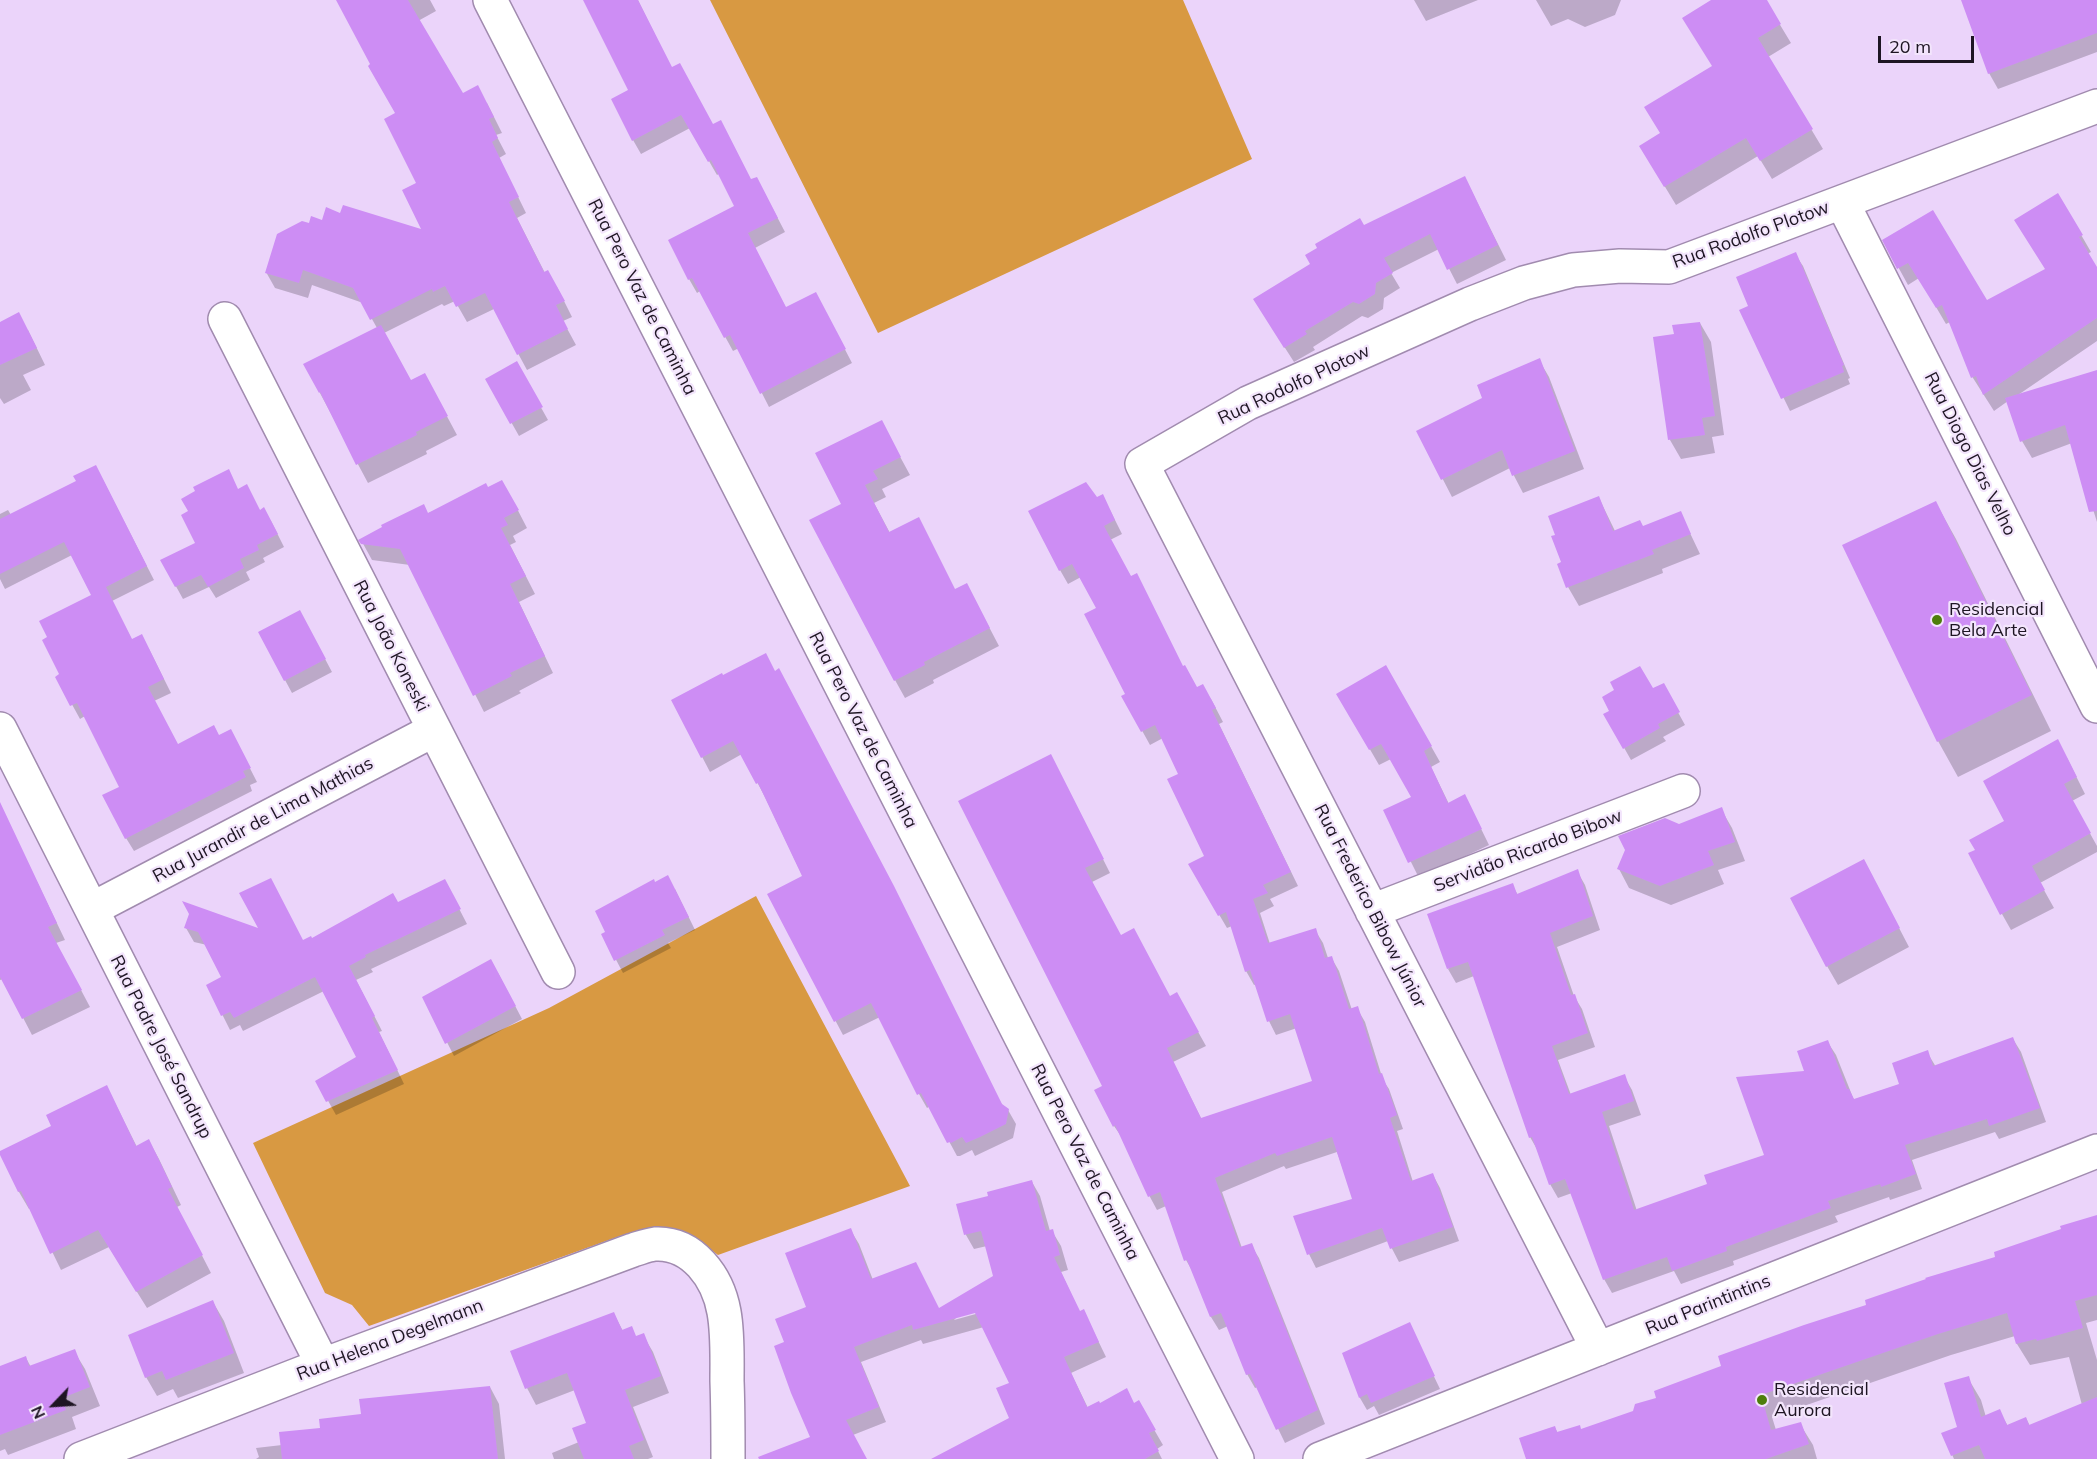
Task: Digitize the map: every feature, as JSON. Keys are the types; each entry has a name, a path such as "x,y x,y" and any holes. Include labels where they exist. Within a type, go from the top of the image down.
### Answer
{"street":[{"name":"Rua Pero Vaz de Caminha","path":"490,0 1237,1459"},
{"name":"Rua Rodolfo Plotow","path":"1142,464 1248,404 1470,304 1524,283 1573,270 1620,266 1669,267 2097,106"},
{"name":"Rua Diogo Dias Velho","path":"1842,202 2097,706"},
{"name":"Rua João Koneski","path":"225,319 558,972"},
{"name":"Rua Frederico Bibow Júnior","path":"1142,464 1598,1349"},
{"name":"Rua Padre José Sandrup","path":"0,729 323,1365"},
{"name":"Rua Jurandir de Lima Mathias","path":"92,909 434,730"},
{"name":"Servidão Ricardo Bibow","path":"1372,911 1683,791"},
{"name":"Rua Parintintins","path":"1320,1459 2097,1151"},
{"name":"Rua Helena Degelmann","path":"81,1459 323,1365 654,1244 670,1245 686,1251 699,1261 715,1284 724,1311 727,1344 728,1459"}],"shaded area":[{"path":"710,0 1183,0 1252,159 878,333"},
{"path":"756,896 910,1186 718,1255 695,1238 645,1232 623,1235 369,1326 352,1305 325,1293 253,1143 549,1008"}],"building":[{"path":"336,0 408,0 463,93 478,85 494,117 489,119 498,138 492,142 519,197 509,202 544,272 548,270 565,301 556,305 568,329 517,355 485,293 456,307 445,286 433,292 432,289 370,320 353,288 303,270 299,283 265,273 277,234 302,221 309,223 311,216 322,220 326,207 340,213 343,205 421,229 402,190 416,183 384,119 395,113 368,66 370,64"},
{"path":"583,0 638,0 672,67 680,63 713,124 721,120 751,179 757,177 778,218 748,233 786,307 816,292 846,349 760,394 730,335 724,338 692,278 688,280 668,240 734,206 711,160 708,162 681,115 632,141 611,99 628,90"},
{"path":"1711,0 1767,0 1781,24 1758,38 1813,129 1760,161 1746,138 1664,187 1639,146 1660,133 1644,107 1712,66 1682,18"},
{"path":"1961,0 2097,0 2097,33 1988,74"},
{"path":"1465,176 1498,245 1447,270 1430,234 1384,258 1393,273 1376,283 1375,294 1359,304 1353,302 1305,331 1307,334 1284,348 1253,299 1310,264 1305,255 1317,248 1315,244 1360,218 1364,225"},
{"path":"2058,193 2083,235 2079,237 2097,267 2097,318 1983,395 1976,376 1971,378 1942,305 1936,308 1908,263 1897,269 1882,240 1933,210 1987,300 2045,269 2014,220"},
{"path":"1796,252 1844,365 1842,366 1844,372 1781,399 1739,310 1748,306 1736,277"},
{"path":"19,312 37,348 0,365 0,322"},
{"path":"1700,322 1715,416 1702,418 1705,435 1668,440 1653,337 1674,334 1672,325"},
{"path":"381,325 411,380 425,373 448,416 416,432 417,435 356,465 320,392 303,364"},
{"path":"1540,358 1575,451 1512,476 1502,450 1441,480 1416,431 1482,398 1477,385"},
{"path":"517,361 543,407 510,424 485,379"},
{"path":"2097,370 2097,511 2089,512 2065,425 2020,442 2005,398"},
{"path":"882,420 901,457 873,471 878,479 865,485 889,532 919,517 955,589 967,583 990,628 924,662 925,665 894,681 809,520 841,504 815,453"},
{"path":"96,465 147,566 106,587 132,639 142,634 164,679 148,687 178,744 214,725 219,735 231,729 251,768 243,771 246,777 125,839 102,795 119,787 77,703 70,706 55,677 59,674 42,640 47,637 39,621 91,595 64,542 0,574 0,519 76,481 73,476"},
{"path":"229,469 238,489 247,484 260,510 264,507 278,534 257,545 259,550 240,559 244,568 208,587 201,575 175,587 160,560 195,543 181,515 188,511 181,499 195,491 193,487"},
{"path":"502,480 519,510 504,518 508,525 501,528 526,576 510,584 545,656 510,673 512,676 473,696 400,549 361,544 358,540 382,527 381,525 424,504 428,513 486,483 488,487"},
{"path":"1086,482 1097,497 1103,494 1115,520 1104,526 1131,576 1137,573 1183,666 1185,665 1197,687 1203,684 1216,708 1212,710 1291,872 1263,885 1268,893 1253,899 1268,943 1316,928 1325,958 1332,956 1349,1009 1358,1006 1379,1074 1382,1073 1397,1115 1390,1118 1411,1181 1433,1173 1453,1227 1390,1249 1382,1228 1307,1255 1293,1216 1352,1199 1332,1137 1277,1156 1275,1153 1215,1178 1240,1247 1252,1243 1318,1410 1276,1430 1250,1374 1246,1375 1221,1313 1210,1317 1187,1260 1184,1261 1160,1192 1148,1197 1115,1125 1113,1127 1094,1090 1102,1086 958,801 1051,754 1104,859 1085,868 1121,935 1134,928 1170,996 1177,992 1199,1032 1167,1048 1201,1118 1312,1081 1290,1014 1267,1022 1250,970 1245,972 1226,912 1218,916 1188,864 1204,856 1167,779 1178,774 1155,725 1141,732 1121,696 1125,694 1084,614 1096,608 1072,564 1059,571 1028,511"},
{"path":"1599,496 1613,531 1640,520 1643,526 1681,511 1691,534 1652,550 1654,554 1566,588 1557,564 1561,562 1551,536 1555,535 1548,516"},
{"name":"Residencial Bela Arte","path":"1936,501 2032,695 1937,742 1842,545"},
{"path":"300,610 326,659 284,681 258,632"},
{"path":"766,653 775,671 779,668 894,886 1002,1104 1009,1109 1006,1124 966,1143 962,1137 947,1143 921,1093 917,1095 871,1003 834,1022 767,894 802,876 758,783 756,784 733,741 701,758 671,700"},
{"path":"1386,665 1432,746 1424,751 1448,803 1465,794 1482,829 1408,863 1383,810 1411,797 1381,744 1369,750 1336,694"},
{"path":"1640,666 1653,688 1664,683 1680,712 1658,724 1660,728 1623,749 1603,714 1609,711 1602,697 1614,690 1610,682"},
{"path":"2058,739 2077,777 2064,784 2091,833 2032,866 2045,890 2000,915 1968,853 1975,850 1969,840 2004,821 1983,781"},
{"path":"0,802 57,923 48,927 82,990 22,1019 0,977"},
{"path":"1722,807 1735,842 1708,851 1714,865 1660,886 1617,869 1625,850 1618,836 1665,818 1679,824"},
{"path":"1864,859 1900,928 1826,967 1790,898"},
{"path":"1578,869 1593,916 1550,933 1571,995 1575,994 1588,1033 1552,1046 1569,1094 1625,1074 1634,1101 1602,1112 1634,1210 1707,1184 1704,1175 1764,1155 1736,1077 1804,1071 1797,1051 1828,1040 1847,1089 1854,1099 1899,1084 1892,1063 1928,1050 1933,1066 2013,1037 2040,1108 1989,1126 1987,1119 1905,1145 1916,1174 1881,1187 1880,1184 1828,1201 1831,1208 1726,1247 1727,1251 1672,1271 1667,1257 1603,1280 1565,1179 1549,1185 1532,1137 1529,1138 1468,962 1447,969 1427,914 1513,883 1517,894"},
{"path":"668,875 689,917 662,930 665,935 614,961 601,934 605,932 595,911 654,879 655,882"},
{"path":"271,878 303,940 311,936 312,938 393,893 398,902 445,879 461,909 365,955 366,957 349,966 375,1016 372,1018 398,1070 326,1102 315,1081 356,1057 315,977 234,1018 230,1012 221,1016 206,985 221,977 198,932 184,928 189,914 182,901 258,928 239,893"},
{"path":"491,959 516,1006 445,1044 422,997"},
{"path":"107,1085 136,1146 149,1139 172,1187 168,1189 203,1255 136,1292 98,1230 50,1254 21,1191 18,1192 0,1155 0,1151 51,1126 46,1115"},
{"path":"1032,1180 1046,1231 1053,1229 1060,1255 1054,1257 1080,1311 1084,1309 1099,1342 1064,1357 1087,1407 1099,1401 1100,1403 1127,1388 1134,1403 1139,1400 1156,1430 1149,1433 1159,1451 1145,1459 931,1459 1009,1418 996,1388 1009,1383 975,1313 913,1330 912,1325 854,1347 879,1407 846,1420 867,1459 759,1459 758,1457 810,1437 774,1346 784,1342 775,1319 806,1307 785,1253 851,1228 871,1279 916,1262 939,1308 993,1276 981,1231 964,1235 956,1204 988,1196 987,1192"},
{"path":"2097,1215 2097,1295 2075,1301 2083,1328 2037,1341 2036,1339 2016,1344 2007,1313 1938,1334 1761,1395 1771,1430 1801,1422 1809,1444 1766,1459 1526,1459 1519,1438 1555,1426 1557,1432 1580,1425 1581,1429 1633,1411 1635,1404 1656,1398 1654,1391 1721,1366 1718,1356 1866,1305 1865,1300 1925,1278 1995,1257 1994,1252 2061,1229 2060,1226"},
{"path":"213,1300 234,1353 166,1380 162,1371 145,1378 128,1335"},
{"path":"614,1312 622,1330 632,1326 636,1336 644,1333 661,1376 625,1390 644,1440 629,1446 634,1459 584,1459 572,1428 586,1423 567,1373 525,1389 510,1351"},
{"path":"1410,1322 1435,1376 1371,1403 1367,1394 1359,1398 1342,1353"},
{"path":"75,1349 90,1387 62,1398 66,1410 0,1435 0,1366 26,1356 29,1366"},
{"path":"1969,1376 1981,1417 2000,1409 2007,1425 2026,1417 2029,1425 2097,1397 2097,1459 1985,1459 1979,1445 1951,1456 1941,1433 1957,1427 1944,1383"},
{"path":"490,1386 498,1459 282,1459 279,1432 320,1428 319,1419 361,1414 359,1399"}],"place":[{"name":"Residencial Bela Arte","path":"1937,620"},
{"name":"Residencial Aurora","path":"1762,1400"}]}
